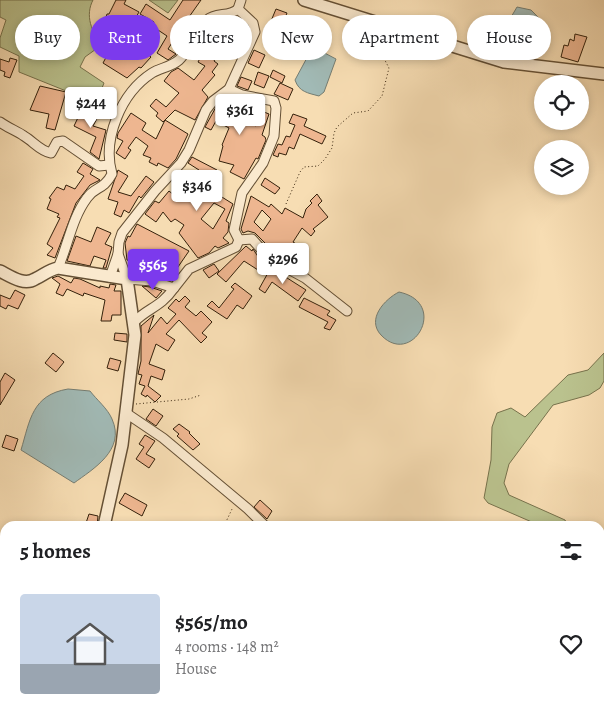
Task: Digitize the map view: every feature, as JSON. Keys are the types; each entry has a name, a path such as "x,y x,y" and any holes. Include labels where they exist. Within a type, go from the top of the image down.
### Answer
{"street":[{"path":"304,0 351,15"},
{"path":"58,268 76,218 87,197 105,186 112,174 109,165 109,135 127,100 152,73 163,70 179,60 196,38 204,21 210,17 232,14 239,4 253,23 255,32 228,89 213,101 206,110 189,150 181,163 155,190 122,233 118,254 110,276"},
{"path":"457,48 504,62 604,74"},
{"path":"134,322 141,315 164,301 189,269 236,247 239,240 234,230 242,192 270,150 274,136 276,108 274,101 242,95 228,89"},
{"path":"0,122 14,132 22,134 44,151 52,153 57,142 63,141 99,166 109,165"},
{"path":"239,240 252,239 270,259 305,278 347,311"},
{"path":"105,521 122,445 135,336 127,279 118,254"},
{"path":"0,271 22,281 34,281 46,271 58,268 152,281 174,288"},
{"path":"127,409 260,521"}],"path":[{"path":"286,204 304,167 318,166 325,159 332,148 334,133 338,127 353,113 368,111 382,96 389,68 385,60"},
{"path":"127,409 189,399 201,394"},
{"path":"226,521 237,500"}],"green space":[{"path":"0,0 93,0 89,18 90,53 85,57 80,67 104,83 96,103 19,72 19,60 80,60 80,15 15,15 15,54 0,47 0,38 6,20 0,17"},
{"path":"149,0 178,0 168,13"},
{"path":"604,353 604,381 600,388 589,395 553,405 509,464 504,483 509,495 566,521 529,521 488,503 484,498 491,460 492,427 497,413 511,408 525,417 568,375 588,370"}],"water":[{"path":"517,7 531,10 536,15 512,15"},
{"path":"332,57 336,59 324,92 319,96 301,90 295,80 306,60 332,60"},
{"path":"399,292 414,298 422,308 424,319 421,330 414,339 404,344 393,343 381,335 376,323 376,316 383,304"},
{"path":"68,389 90,391 110,415 115,430 115,440 105,457 98,465 74,483 21,450 34,410 47,397"}],"building":[{"path":"116,0 126,0 124,4 139,12 137,15 107,15"},
{"path":"183,0 201,0 190,15 173,15"},
{"path":"146,4 170,20 170,46 168,49 170,50 170,58 168,60 160,55 160,48 167,36 160,31 160,15 140,14"},
{"path":"276,9 287,13 286,15 274,15"},
{"path":"575,34 587,37 578,62 561,57 564,45 568,46 570,39 574,41"},
{"path":"254,50 262,54 263,60 259,68 248,63 249,60 252,60"},
{"path":"10,58 17,60 10,78 4,76 5,72 0,70 0,59 9,62"},
{"path":"105,60 148,60 127,78 103,63"},
{"path":"199,60 215,60 218,64 212,72 215,75 202,90 208,97 195,120 175,110 163,122 156,116 158,113 150,106 156,99 166,107 179,93 164,81 171,72 178,68 194,80 205,66 198,62"},
{"path":"273,70 285,76 282,83 270,77"},
{"path":"258,72 269,76 264,88 254,84"},
{"path":"241,77 252,81 248,90 237,86"},
{"path":"280,83 293,89 288,100 274,94"},
{"path":"40,86 66,92 55,130 46,128 49,114 30,110"},
{"path":"234,98 256,108 251,123 256,126 264,112 269,114 262,135 266,140 258,159 256,158 244,179 230,172 234,165 219,161 222,145 229,128 216,121 211,130 205,127 216,107 228,114"},
{"path":"84,105 100,113 93,126 106,130 99,159 90,152 96,137 74,126"},
{"path":"131,113 146,123 142,130 156,139 165,120 188,134 176,159 168,168 158,163 157,166 149,162 151,158 143,155 148,146 136,137 128,148 131,150 125,159 116,153 123,141 117,138 118,133"},
{"path":"293,114 307,119 304,126 326,136 322,144 300,134 294,149 289,147 286,155 279,153 278,157 273,155 278,144 282,145 286,136 290,137 295,125 289,123"},
{"path":"192,157 217,170 206,187 233,204 226,221 229,223 228,232 223,238 229,243 218,248 215,246 209,253 198,258 179,233 184,225 175,219 171,222 163,212 156,222 145,214 155,201 159,203 169,191 180,200 193,183 191,181 199,170 188,163","holes":["214,203 225,209 213,229 201,219"]},
{"path":"83,163 93,169 90,174 100,180 90,185 76,203 55,258 47,255 53,248 47,244 60,218 57,217 59,214 47,209 51,199 49,198 57,187 64,190 66,185 75,189 84,176 77,172"},
{"path":"118,170 128,176 118,192 131,196 146,176 154,182 141,198 139,196 129,213 124,210 121,217 114,214 118,202 108,199"},
{"path":"265,178 280,188 275,194 261,185"},
{"path":"317,194 322,201 318,205 328,217 313,229 315,231 311,236 302,228 293,242 308,251 301,262 288,253 283,259 277,254 282,244 274,252 255,233 248,231 243,233 241,229 251,196 269,207 271,204 282,214 285,208 303,218 306,209 312,203 310,201","holes":["262,210 271,219 263,231 254,222"]},
{"path":"137,224 189,251 169,280 140,274 143,266 127,260 125,243"},
{"path":"97,227 111,233 105,244 112,247 106,268 103,268 106,260 94,256 90,266 67,261 76,236 91,242"},
{"path":"246,246 252,251 253,249 263,264 258,270 244,261 226,282 217,274"},
{"path":"214,264 219,271 209,278 203,270"},
{"path":"269,271 284,276 306,290 298,301 272,282 265,293 259,289"},
{"path":"58,276 71,283 74,278 80,279 100,288 100,286 109,288 110,284 116,285 114,291 121,291 121,315 112,315 111,321 101,321 105,300 84,293 83,296 67,289 63,296 56,293 60,284 52,278"},
{"path":"235,283 252,296 243,309 237,305 227,319 207,306 212,301 219,308 234,289 231,287"},
{"path":"142,286 150,287 162,291 156,298"},
{"path":"15,290 25,295 18,309 8,305 6,309 0,306 0,295 10,299"},
{"path":"185,296 190,301 185,307 196,316 201,311 212,322 202,333 207,337 201,343 179,320 166,334 175,340 168,351 156,344 149,364 165,370 162,380 151,376 148,386 161,396 155,402 147,395 146,397 141,394 145,386 139,384 142,375 138,374 141,361 141,326 154,315 148,333 161,317 167,324 176,314 168,308 176,299 179,302"},
{"path":"304,298 330,311 327,315 336,320 330,330 324,328 328,322 299,307"},
{"path":"115,333 127,334 127,342 114,340"},
{"path":"53,353 64,362 56,372 45,363"},
{"path":"110,358 121,361 118,371 107,368"},
{"path":"5,373 15,380 0,405 0,382"},
{"path":"153,409 163,416 156,426 146,419"},
{"path":"179,424 190,432 200,444 193,450 177,436 179,434 173,429"},
{"path":"6,435 18,439 14,451 2,447"},
{"path":"145,435 155,441 146,454 155,459 149,468 136,459 144,447 139,444"},
{"path":"125,493 147,505 142,516 119,503"},
{"path":"260,500 272,511 267,519 254,507"},
{"path":"89,514 98,516 98,521 87,521"}]}
